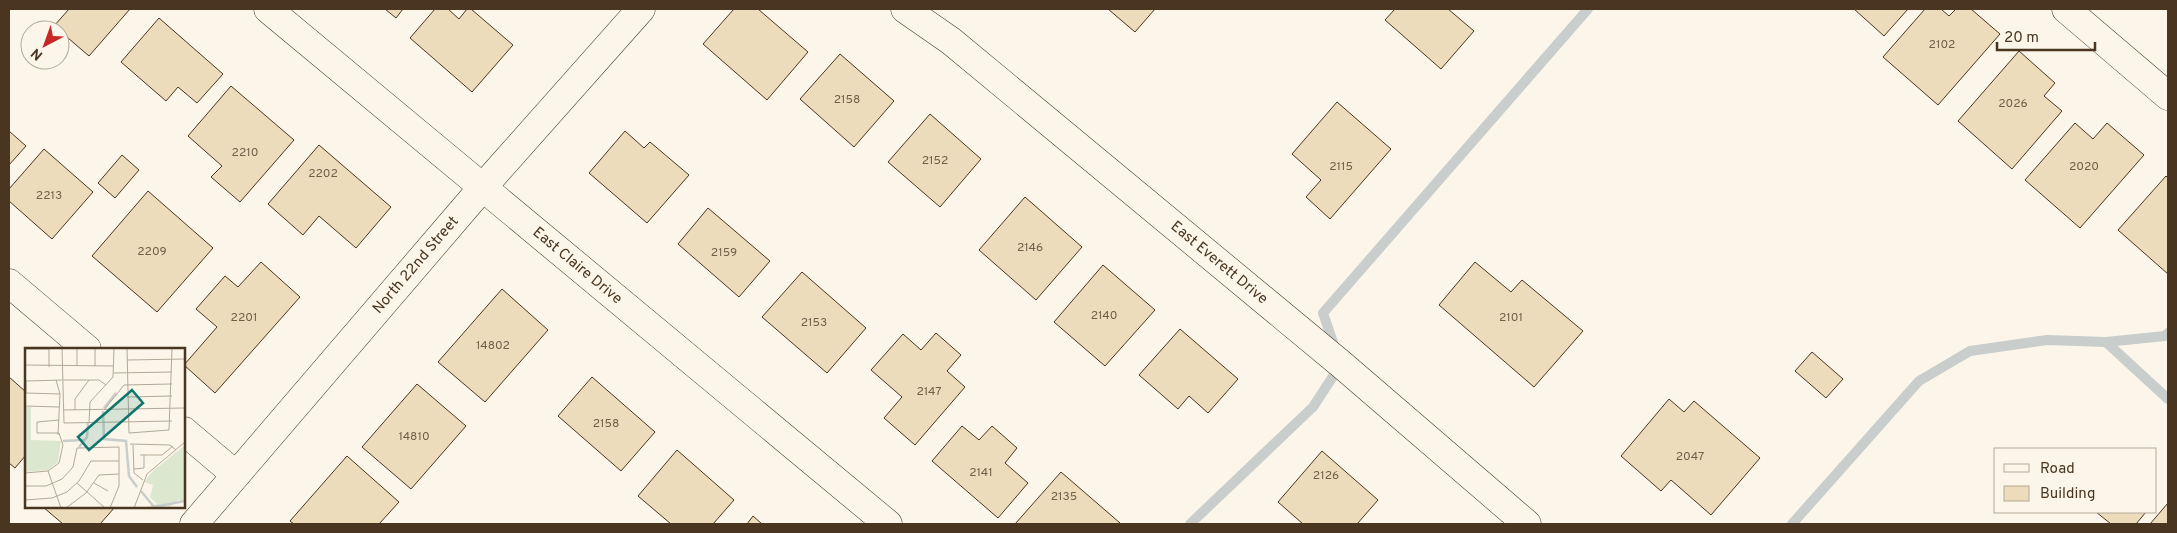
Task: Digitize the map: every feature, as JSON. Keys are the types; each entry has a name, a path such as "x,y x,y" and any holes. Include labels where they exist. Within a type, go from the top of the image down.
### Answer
{"street":[{"name":"East Claire Drive","path":"268,9 888,524"},
{"name":"North 22nd Street","path":"194,524 482,188 641,9"},
{"name":"East Everett Drive","path":"905,9 958,47 1341,364 1527,524"},
{"path":"2066,9 2168,96"},
{"path":"9,284 86,348"},
{"path":"185,432 236,475"}],"building":[{"path":"69,9 130,9 89,56 70,40 70,20 59,20"},
{"path":"385,9 403,9 396,18"},
{"path":"435,9 448,9 459,19 467,9 471,9 513,45 472,92 410,38"},
{"path":"734,9 758,9 808,52 767,100 703,44"},
{"path":"1108,9 1155,9 1135,32"},
{"path":"1395,9 1448,9 1474,31 1441,69 1385,20"},
{"path":"1854,9 1908,9 1884,36"},
{"path":"1925,9 1941,9 1949,16 1956,9 1971,9 2000,34 1938,105 1883,57"},
{"path":"159,18 223,74 197,103 178,87 166,101 121,62"},
{"path":"2019,51 2055,83 2044,96 2062,111 2012,169 1958,121"},
{"path":"840,54 894,101 854,147 800,99"},
{"path":"231,86 294,140 240,202 211,177 222,166 188,136"},
{"path":"1337,102 1391,149 1330,219 1306,197 1321,180 1292,154"},
{"path":"930,114 981,159 940,207 888,162"},
{"path":"2075,123 2093,139 2107,123 2144,155 2080,228 2025,180"},
{"path":"9,131 26,146 9,165"},
{"path":"625,131 644,148 650,142 689,175 647,223 589,173"},
{"path":"319,145 391,207 356,248 319,216 303,235 268,204"},
{"path":"44,149 93,192 52,239 9,201 9,189"},
{"path":"122,155 139,170 115,198 98,183"},
{"path":"2166,176 2168,178 2168,274 2118,230"},
{"path":"148,191 213,248 157,312 92,256"},
{"path":"1025,197 1082,247 1036,300 979,250"},
{"path":"708,208 770,261 739,297 678,244"},
{"path":"261,262 300,297 215,393 185,366 217,327 196,309 225,276 238,287"},
{"path":"1475,262 1511,292 1522,280 1583,331 1534,387 1439,305"},
{"path":"1103,265 1155,310 1105,366 1054,322"},
{"path":"802,272 866,328 827,373 762,317"},
{"path":"502,289 548,330 485,402 438,362"},
{"path":"1180,329 1238,379 1208,413 1189,396 1178,409 1139,375"},
{"path":"936,333 961,355 947,371 965,387 915,445 884,418 902,397 871,370 903,334 921,350"},
{"path":"1812,352 1843,379 1826,398 1795,371"},
{"path":"9,377 25,391 25,456 15,468 9,463"},
{"path":"592,377 655,432 621,471 558,416"},
{"path":"417,384 466,426 411,489 362,447"},
{"path":"1669,399 1684,412 1694,401 1760,458 1711,515 1671,480 1661,491 1621,456"},
{"path":"962,426 979,440 992,426 1017,448 1005,463 1028,483 998,518 932,461"},
{"path":"677,450 734,500 713,524 671,524 638,496"},
{"path":"1322,451 1378,500 1357,524 1303,524 1278,502"},
{"path":"347,456 399,502 379,524 294,524 290,521"},
{"path":"1061,472 1120,523 1015,524"},
{"path":"2168,503 2168,524 2150,524"},
{"path":"44,508 114,508 100,524 63,524"},
{"path":"2097,513 2145,513 2136,524 2111,524"},
{"path":"753,516 762,524 747,524"}],"waterway":[{"path":"1336,351 1323,313 1588,9"},
{"path":"1792,524 1919,381 1970,351 2047,340 2106,342 2165,336 2168,333"},
{"path":"2106,342 2168,399"},
{"path":"1190,524 1313,407 1341,364"}]}
